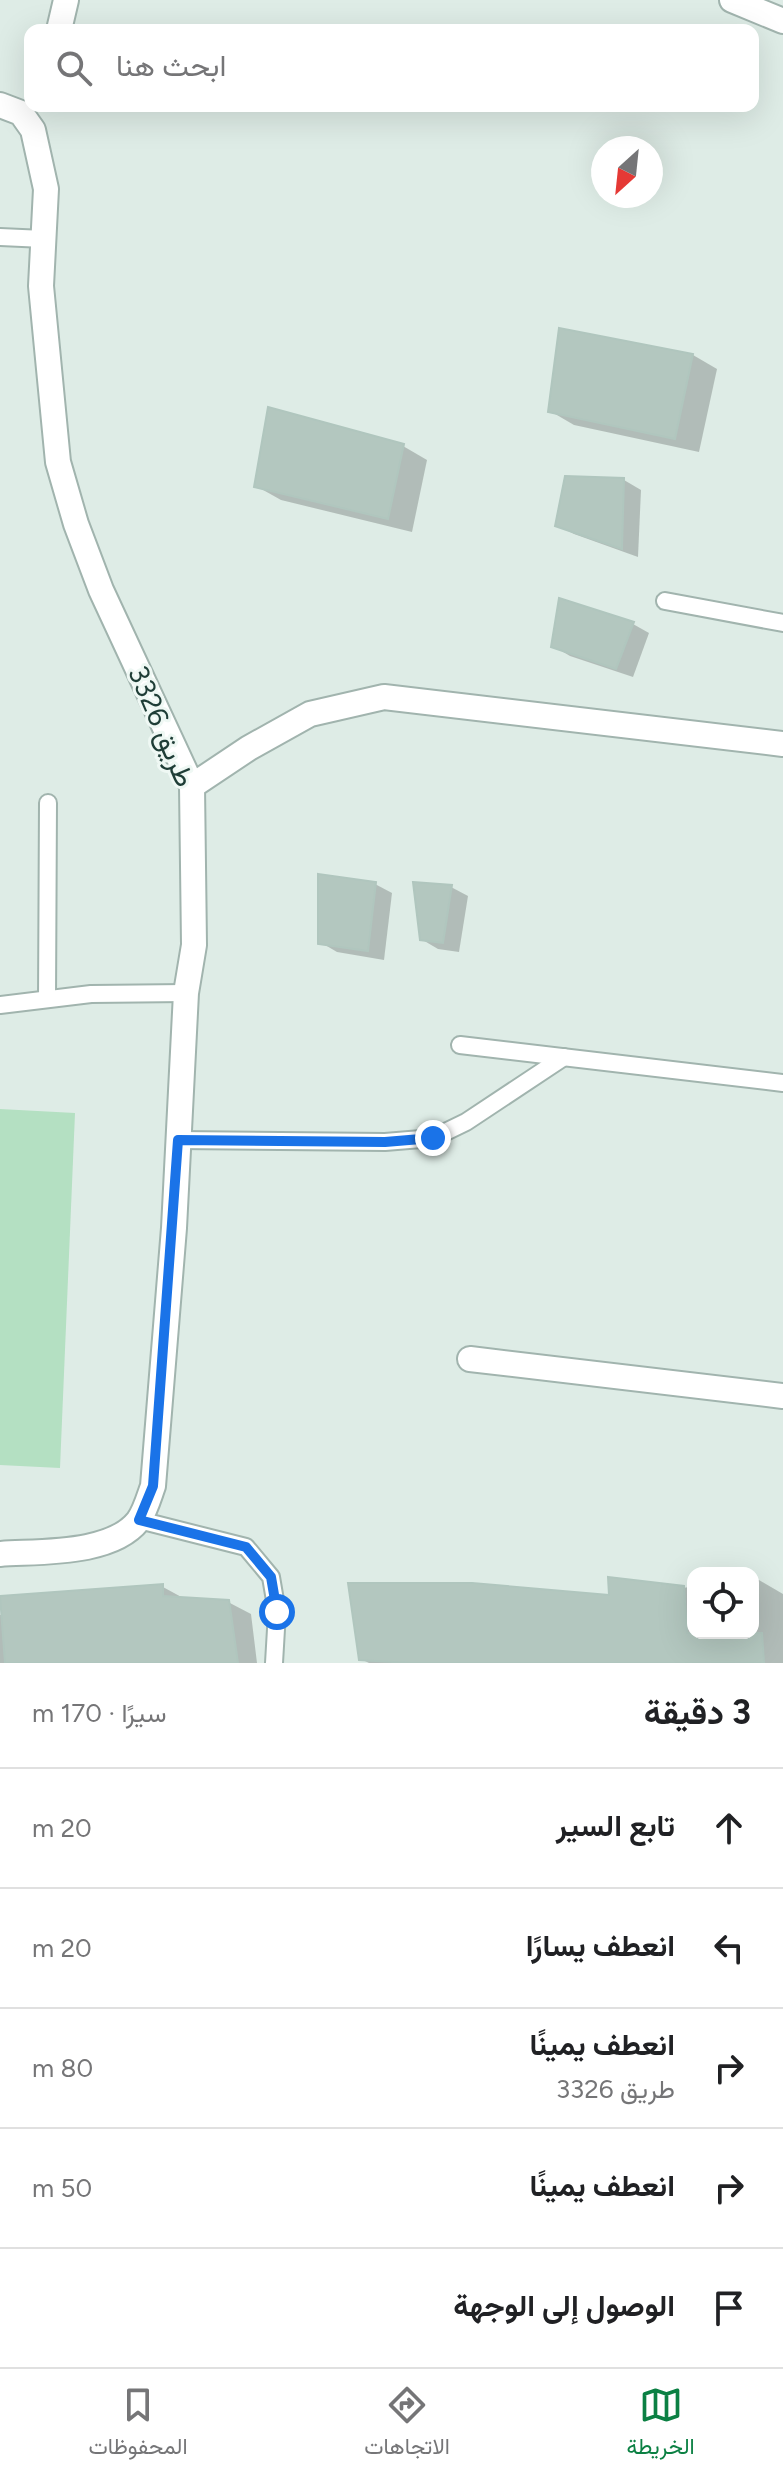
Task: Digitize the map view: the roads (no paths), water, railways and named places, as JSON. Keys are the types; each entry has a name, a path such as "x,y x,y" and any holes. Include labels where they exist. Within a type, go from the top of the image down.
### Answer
{"street":[{"path":"60,24 66,0"},
{"path":"732,0 783,21"},
{"name":"طريق 3326","path":"17,107 33,130 46,189 41,286 58,462 76,524 101,590 192,786 194,945 186,993 153,1486 139,1520"},
{"path":"192,786 249,748 310,714 384,697 783,744"},
{"path":"470,1359 783,1396"},
{"path":"0,1554 78,1548 117,1539 139,1520"}],"lane":[{"path":"0,237 44,239"},
{"path":"665,601 783,623"},
{"path":"47,999 48,803"},
{"path":"0,1005 91,994 186,993"},
{"path":"460,1045 783,1083"},
{"path":"178,1140 385,1142 433,1138 466,1122 564,1057"},
{"path":"139,1520 246,1547 271,1577 277,1612 274,1663"}]}
